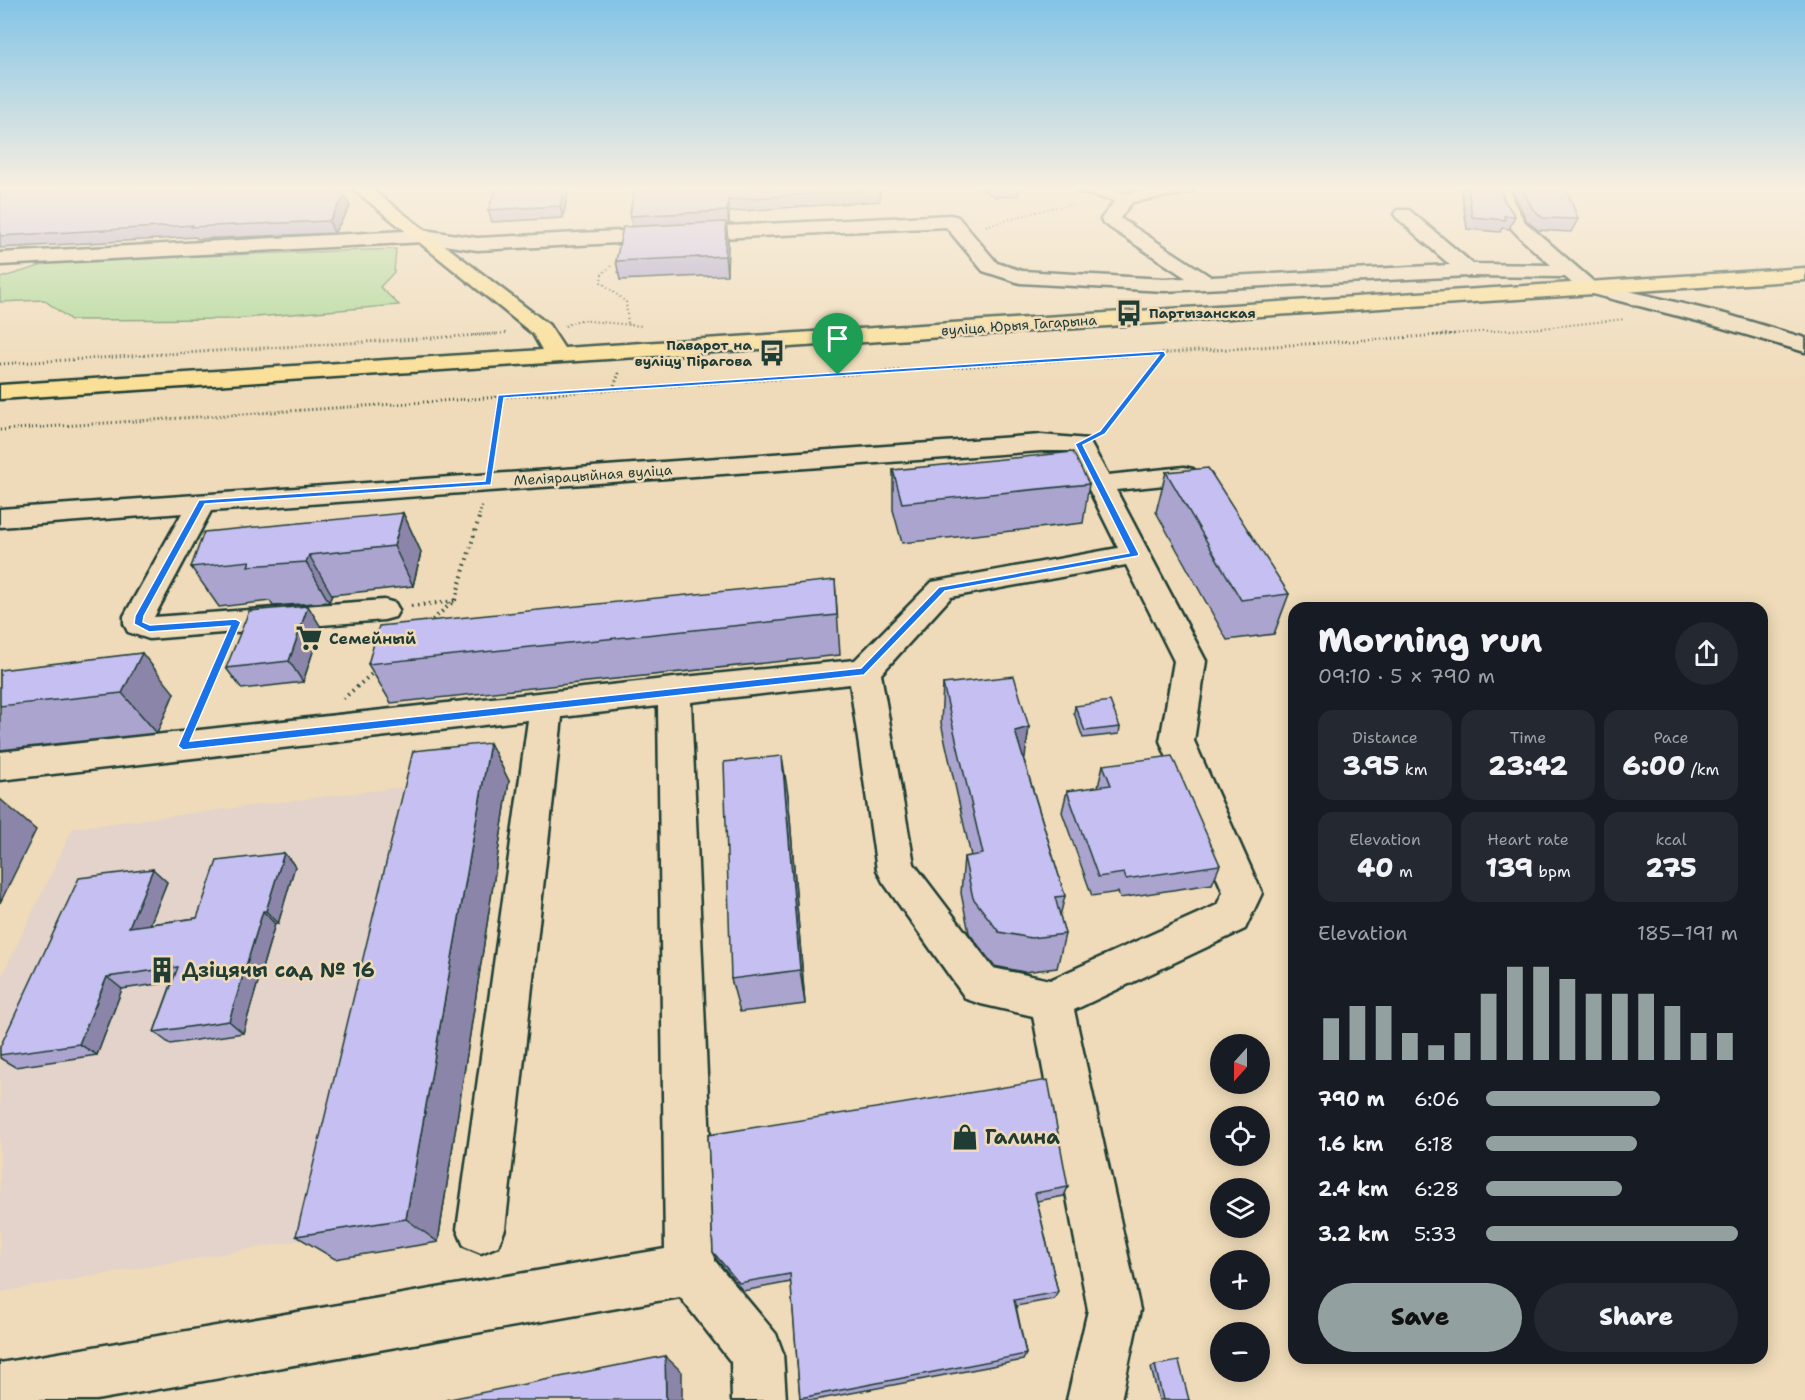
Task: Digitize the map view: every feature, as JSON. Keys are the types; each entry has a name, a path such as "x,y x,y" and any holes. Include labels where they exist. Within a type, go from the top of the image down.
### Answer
{"main road":[{"path":"446,253 541,330 557,355"},
{"name":"вуліца Юрыя Гагарына","path":"0,392 1805,274"}],"street":[{"path":"0,259 104,253"},
{"path":"978,253 990,267 1006,275 1122,284 1207,284 1468,270 1567,271"},
{"path":"1161,253 1207,284"},
{"path":"1449,253 1468,270"},
{"path":"1548,253 1588,287 1718,319 1805,345"},
{"name":"Меліярацыйная вуліца","path":"0,518 1041,443 1079,444"},
{"path":"864,671 896,870 981,985 1051,1000 1231,917 1243,893 1177,741 1190,661 1079,444"},
{"path":"1100,484 1185,474"},
{"path":"202,502 139,616 139,624 149,628 384,610"},
{"path":"0,766 674,690 864,671 942,589 1135,554"},
{"path":"674,690 690,1270 757,1353 759,1400"},
{"path":"481,1229 547,705"},
{"path":"1051,1000 1114,1310 1094,1400"},
{"path":"0,1390 690,1270"}],"path":[{"path":"610,266 602,274 601,282 626,302 628,324 625,351 614,389"},
{"path":"0,430 1542,328 1634,318"},
{"path":"564,327 579,320 650,326"},
{"path":"0,364 517,333"},
{"path":"1079,444 1102,432 1164,353"},
{"path":"420,631 455,600 488,483 500,396"},
{"path":"384,610 455,600"},
{"path":"183,746 236,622"},
{"path":"306,732 376,670"}],"shaded area":[{"path":"402,787 303,1240 0,1292 0,980 73,828"}],"green space":[{"path":"274,253 396,253 394,272 380,287 399,305 233,319 71,320 44,300 0,302 0,278 57,261"}],"building":[{"path":"618,253 725,253 725,256 616,261"},
{"path":"1073,452 1089,484 902,503 893,470"},
{"path":"1208,468 1289,594 1241,600 1166,472"},
{"path":"403,513 394,546 309,555 306,562 248,566 250,561 191,567 204,532"},
{"path":"835,580 837,615 368,664 379,626"},
{"path":"308,606 289,661 226,668 249,611"},
{"path":"142,653 122,693 0,706 0,670"},
{"path":"1014,676 1029,727 1015,731 1065,896 1055,897 1065,934 1031,938 999,932 973,898 964,857 983,854 943,684"},
{"path":"1110,701 1120,727 1085,731 1075,706"},
{"path":"490,743 406,1219 296,1236 413,751"},
{"path":"782,756 800,970 731,979 724,762"},
{"path":"1172,756 1220,865 1126,879 1124,873 1098,877 1067,791 1111,785 1103,765"},
{"path":"284,853 266,911 263,911 229,1021 154,1032 178,967 107,977 79,1044 0,1055 0,1047 79,878 153,869 129,927 197,918 217,861"},
{"path":"1048,1080 1068,1187 1035,1193 1058,1292 1014,1300 1026,1354 800,1398 790,1274 739,1283 713,1252 708,1135"},
{"path":"665,1356 666,1400 445,1400"},
{"path":"1179,1361 1189,1400 1163,1400 1155,1365"}],"place":[{"name":"Партызанская","path":"1129,313"},
{"name":"Паварот на вуліцу Пірагова","path":"772,353"},
{"name":"Семейный","path":"309,638"},
{"name":"Дзіцячы сад № 16","path":"162,970"},
{"name":"Галина","path":"965,1137"}],"route":[{"path":"1164,353 1102,432 1079,444 1135,554 942,589 864,671 674,690 183,746 236,622 149,628 139,624 139,616 202,502 488,483 500,396 838,375 1164,353"}]}
